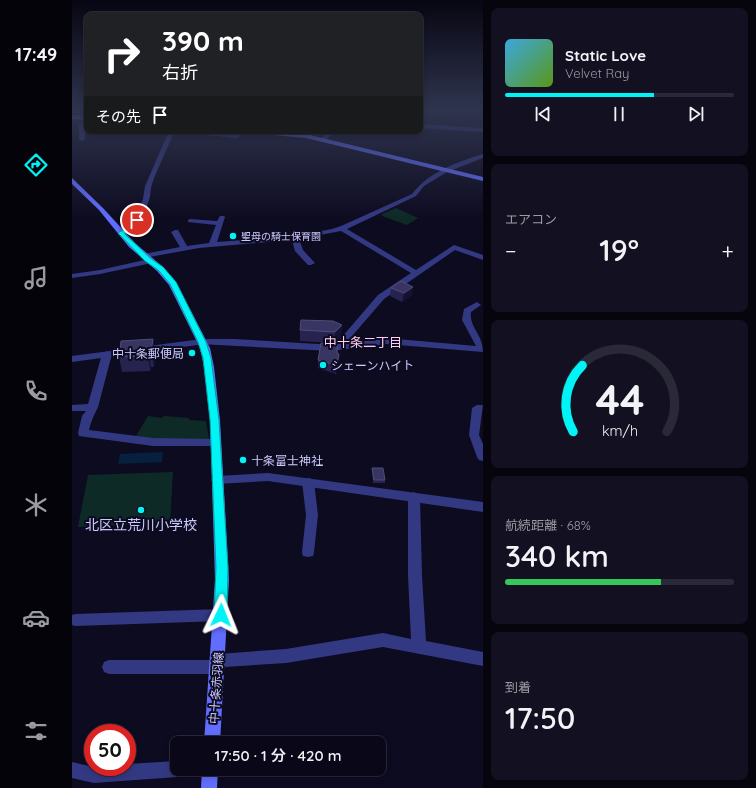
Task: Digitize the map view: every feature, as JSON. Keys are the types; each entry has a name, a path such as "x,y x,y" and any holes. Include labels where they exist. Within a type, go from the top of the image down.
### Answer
{"main road":[{"path":"346,146 483,179"},
{"name":"中十条赤羽線","path":"72,180 101,209 146,259 160,269 173,284 202,342 209,367 214,420 214,443 222,568 221,615 213,736"},
{"path":"209,788 210,776"}],"street":[{"path":"121,233 129,229 137,220 146,199 148,186 166,146"},
{"path":"72,276 107,270 185,249 212,245 295,238 342,228 414,195 422,185 446,170 483,156"},
{"path":"190,221 221,220 212,245"},
{"path":"342,228 416,272"},
{"path":"175,232 185,249"},
{"path":"295,238 299,251 311,263"},
{"path":"339,346 381,297 416,272 454,248 483,258"},
{"path":"477,304 467,311 466,320 483,349"},
{"path":"72,358 202,342 266,343 323,348 386,341 483,349"},
{"path":"108,354 93,407 90,415 87,416 83,433 152,442 214,443"},
{"path":"72,408 93,407"},
{"path":"483,408 477,408 474,435 483,457"},
{"path":"217,480 268,477 483,507"},
{"path":"308,482 312,515 308,552"},
{"path":"414,497 415,576 419,647"},
{"path":"75,620 221,615"},
{"path":"109,667 218,664 286,656 383,640 483,659"},
{"path":"72,770 94,775 170,770"}],"green space":[{"path":"396,208 418,218 407,225 382,216 382,214"},
{"path":"148,416 162,418 164,416 189,418 189,420 206,421 209,439 206,441 158,440 136,436"},
{"path":"173,472 170,523 78,527 88,475"}],"water":[{"path":"163,452 162,462 118,464 120,454"}],"building":[{"path":"401,281 413,287 404,293 391,288"},
{"path":"301,320 333,321 342,325 335,332 300,330"},
{"path":"153,339 151,352 148,352 148,356 119,357 121,341"},
{"path":"321,343 337,344 337,353 339,354 337,366 318,360"},
{"path":"372,468 383,468 385,480 374,480"}],"place":[{"name":"聖母の騎士保育園","path":"233,236"},
{"name":"中十条郵便局","path":"192,353"},
{"name":"シェーンハイト","path":"323,365"},
{"name":"十条富士神社","path":"243,460"},
{"name":"北区立荒川小学校","path":"141,510"}],"district":[{"name":"中十条二丁目","path":"363,342"}],"route":[{"path":"137,220 134,225 121,233 136,249 160,269 173,284 205,348 212,390 214,420 214,443 222,568 221,615"}]}
